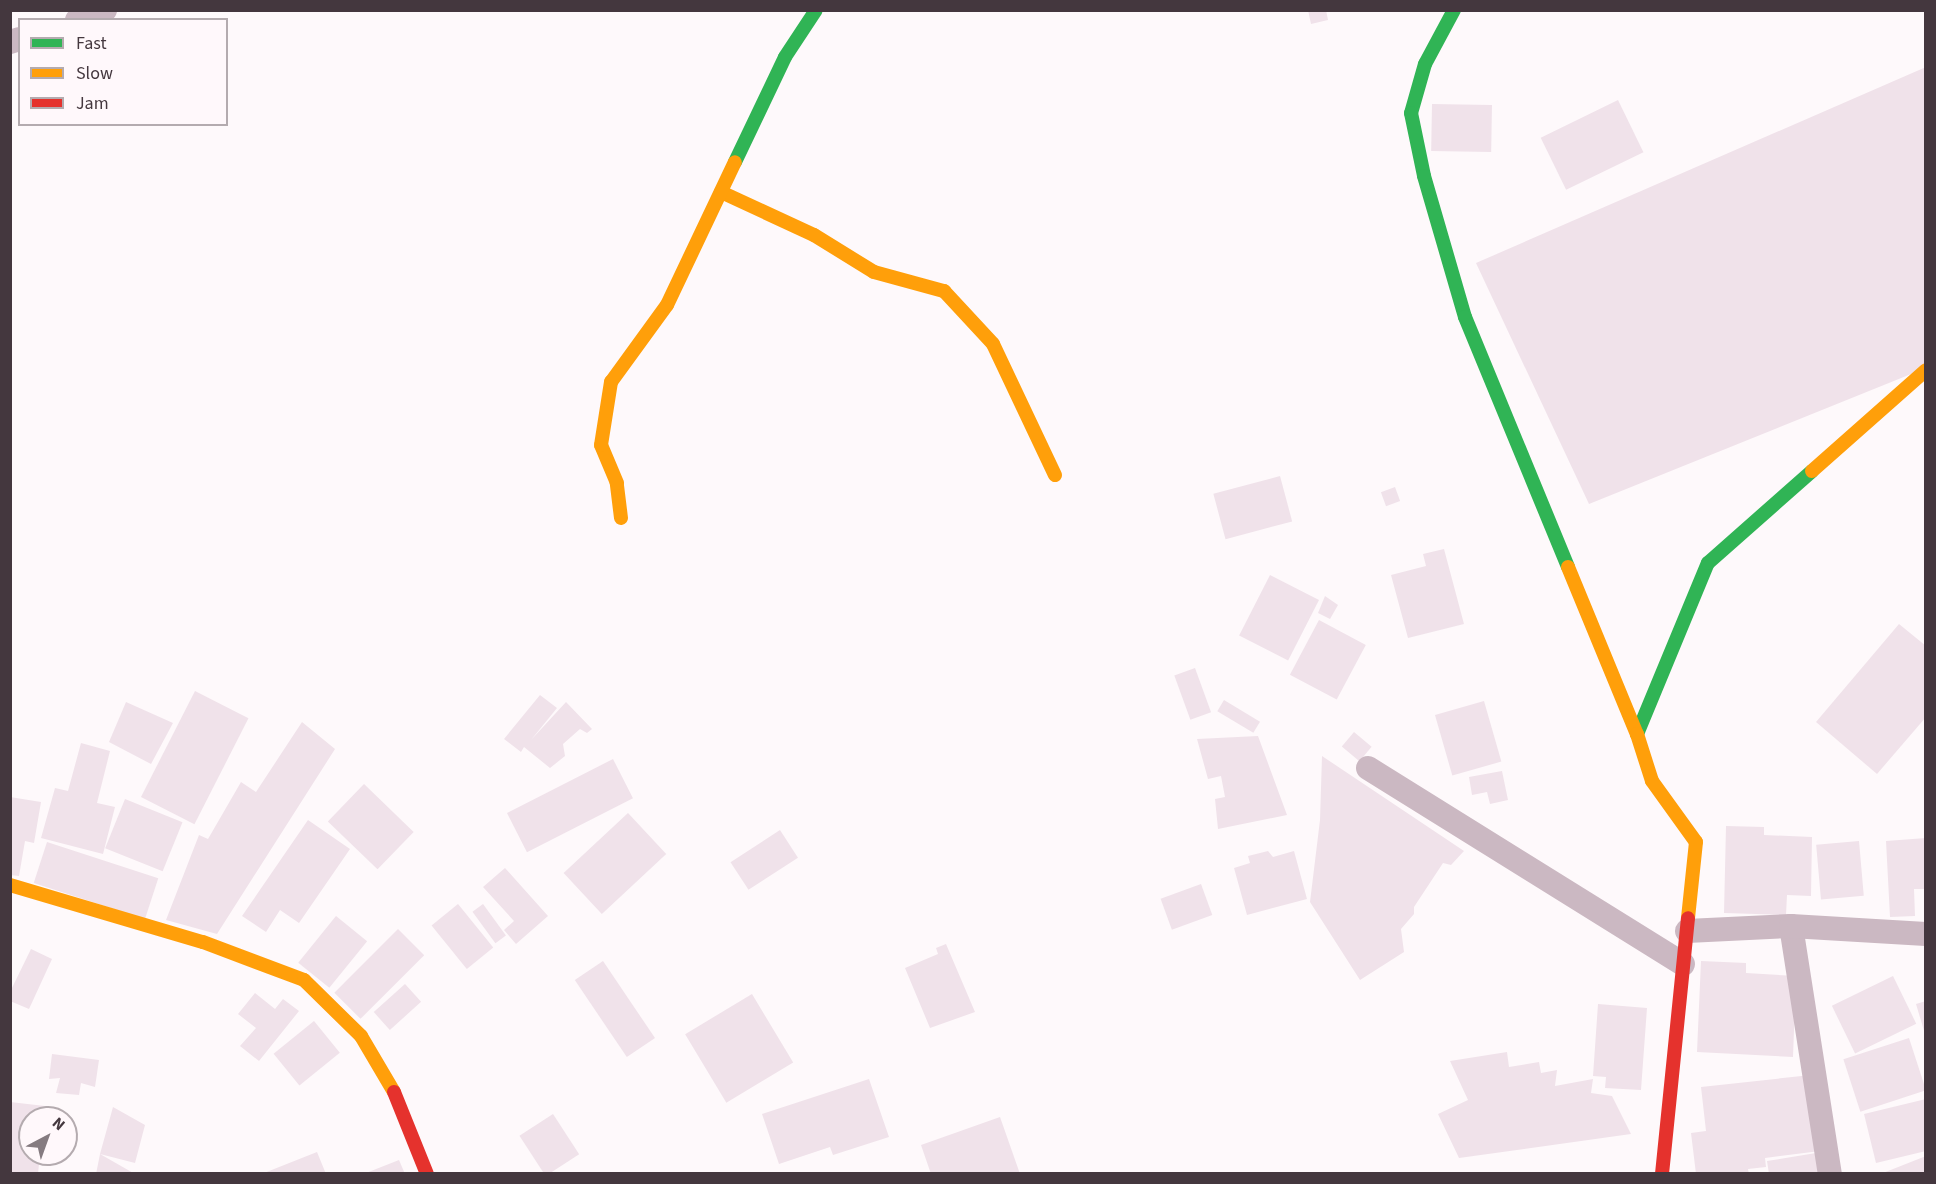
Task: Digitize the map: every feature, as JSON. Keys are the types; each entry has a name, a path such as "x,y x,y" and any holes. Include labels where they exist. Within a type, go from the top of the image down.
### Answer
{"street":[{"path":"83,18 105,10"},
{"path":"621,519 617,483 601,445 611,382 667,305 785,57 816,10"},
{"path":"1454,10 1425,64 1412,113 1424,176 1465,317 1637,734 1652,781 1696,842 1662,1173"},
{"path":"722,192 814,236 874,272 944,291 993,344 1055,475"},
{"path":"1637,734 1708,563 1926,370"},
{"path":"1368,768 1683,964"},
{"path":"10,885 203,942 304,980 338,1010 361,1036 393,1088 427,1173"},
{"path":"1687,932 1791,926 1926,934"},
{"path":"1791,926 1830,1173"}],"building":[{"path":"1308,10 1326,10 1328,20 1311,24"},
{"path":"1926,67 1926,368 1589,504 1476,263"},
{"path":"1618,100 1643,152 1566,190 1541,138"},
{"path":"1432,104 1492,105 1491,152 1431,151"},
{"path":"1280,476 1292,521 1226,539 1213,494"},
{"path":"1395,487 1400,501 1386,506 1381,492"},
{"path":"1444,549 1464,624 1408,638 1391,575 1426,566 1423,554"},
{"path":"1270,575 1319,600 1288,661 1239,636"},
{"path":"1325,596 1338,605 1330,619 1318,613"},
{"path":"1319,620 1366,645 1337,700 1290,675"},
{"path":"1899,624 1926,646 1926,717 1877,774 1816,722"},
{"path":"1195,668 1211,712 1190,720 1174,676"},
{"path":"195,691 248,718 194,824 141,797"},
{"path":"540,695 557,708 531,740 566,702 592,729 587,733 580,729 563,744 565,756 550,768 524,747 521,752 504,739"},
{"path":"1224,700 1260,722 1253,733 1217,711"},
{"path":"1484,701 1501,762 1452,776 1435,715"},
{"path":"126,702 173,723 151,764 109,742"},
{"path":"302,722 335,749 217,934 166,920 199,835 208,839 241,782 256,792"},
{"path":"1354,732 1372,747 1359,761 1342,747"},
{"path":"1258,736 1287,815 1218,829 1215,799 1225,797 1221,776 1208,779 1197,739"},
{"path":"81,743 110,751 97,803 115,807 103,854 41,838 55,788 68,791"},
{"path":"1322,756 1464,851 1451,865 1443,863 1414,907 1414,914 1401,929 1404,952 1360,980 1310,902 1320,820"},
{"path":"613,759 633,798 527,852 507,813"},
{"path":"1502,771 1508,800 1490,804 1487,792 1472,795 1469,777"},
{"path":"364,784 414,832 378,869 328,821"},
{"path":"10,797 41,802 34,843 25,841 19,876 10,875"},
{"path":"125,799 182,822 163,871 105,848"},
{"path":"628,813 666,854 602,914 564,873"},
{"path":"308,820 350,849 299,923 280,910 266,932 242,916"},
{"path":"1726,826 1764,827 1764,835 1812,837 1811,896 1787,895 1786,915 1724,913"},
{"path":"780,830 798,858 748,890 731,862"},
{"path":"1926,838 1926,889 1914,889 1915,916 1890,917 1886,841"},
{"path":"1859,841 1864,896 1821,900 1816,845"},
{"path":"47,842 158,878 145,919 34,883"},
{"path":"1268,851 1273,857 1294,851 1307,899 1247,915 1234,868 1250,863 1248,856"},
{"path":"505,868 548,916 516,944 504,930 514,921 483,887"},
{"path":"1201,884 1212,915 1172,930 1161,899"},
{"path":"458,904 493,948 467,969 432,925"},
{"path":"483,904 506,936 495,943 472,912"},
{"path":"336,916 367,941 329,988 298,963"},
{"path":"398,929 424,955 361,1019 334,993"},
{"path":"946,944 975,1012 930,1028 905,968 938,954 936,948"},
{"path":"31,949 52,959 29,1009 10,1001 10,992"},
{"path":"603,961 655,1038 627,1057 575,980"},
{"path":"1701,961 1746,963 1746,973 1796,976 1793,1057 1697,1052"},
{"path":"1893,976 1916,1024 1855,1053 1832,1006"},
{"path":"405,984 421,1002 390,1030 374,1012"},
{"path":"255,993 275,1009 283,999 299,1011 259,1061 240,1046 256,1028 238,1014"},
{"path":"752,994 793,1063 726,1103 685,1034"},
{"path":"1926,1001 1926,1034 1925,1034 1916,1004"},
{"path":"1598,1004 1647,1008 1641,1090 1605,1088 1606,1077 1593,1076"},
{"path":"314,1021 340,1053 299,1086 274,1054"},
{"path":"1909,1038 1926,1090 1860,1112 1843,1059"},
{"path":"1507,1052 1509,1067 1539,1062 1541,1073 1557,1070 1555,1086 1593,1079 1591,1093 1612,1096 1631,1134 1459,1158 1438,1114 1468,1100 1450,1061"},
{"path":"52,1054 99,1060 95,1087 81,1083 79,1095 56,1093 60,1078 49,1079"},
{"path":"1811,1075 1820,1151 1765,1158 1766,1167 1748,1169 1749,1174 1696,1174 1691,1133 1706,1131 1701,1087"},
{"path":"869,1079 889,1137 833,1155 830,1147 779,1164 762,1114"},
{"path":"1926,1099 1926,1151 1876,1163 1864,1114"},
{"path":"10,1102 45,1106 18,1106 18,1166 39,1166 38,1174 10,1174"},
{"path":"113,1107 145,1125 135,1163 100,1154"},
{"path":"553,1114 579,1154 549,1174 544,1174 519,1136"},
{"path":"1000,1117 1020,1174 931,1174 921,1145"},
{"path":"317,1152 326,1174 264,1174 264,1173"},
{"path":"1816,1153 1820,1174 1769,1174 1767,1161"},
{"path":"100,1154 135,1174 96,1174"},
{"path":"1926,1156 1926,1174 1883,1174 1883,1173"},
{"path":"399,1160 405,1174 366,1174 366,1173"}],"traffic: fast":[{"path":"735,162 785,57 816,10"},
{"path":"1454,10 1425,64 1411,113 1424,176 1465,317 1568,567"},
{"path":"1637,734 1708,563 1812,471"}],"traffic: slow":[{"path":"621,518 617,483 601,445 611,382 667,305 735,162"},
{"path":"721,192 814,235 874,272 944,291 993,344 1055,475"},
{"path":"1812,471 1926,370"},
{"path":"1568,567 1637,734 1652,781 1696,842 1688,918"},
{"path":"10,885 203,942 304,980 361,1036 394,1092"}],"traffic: jam":[{"path":"1662,1174 1688,918"},
{"path":"394,1092 427,1174"}]}
